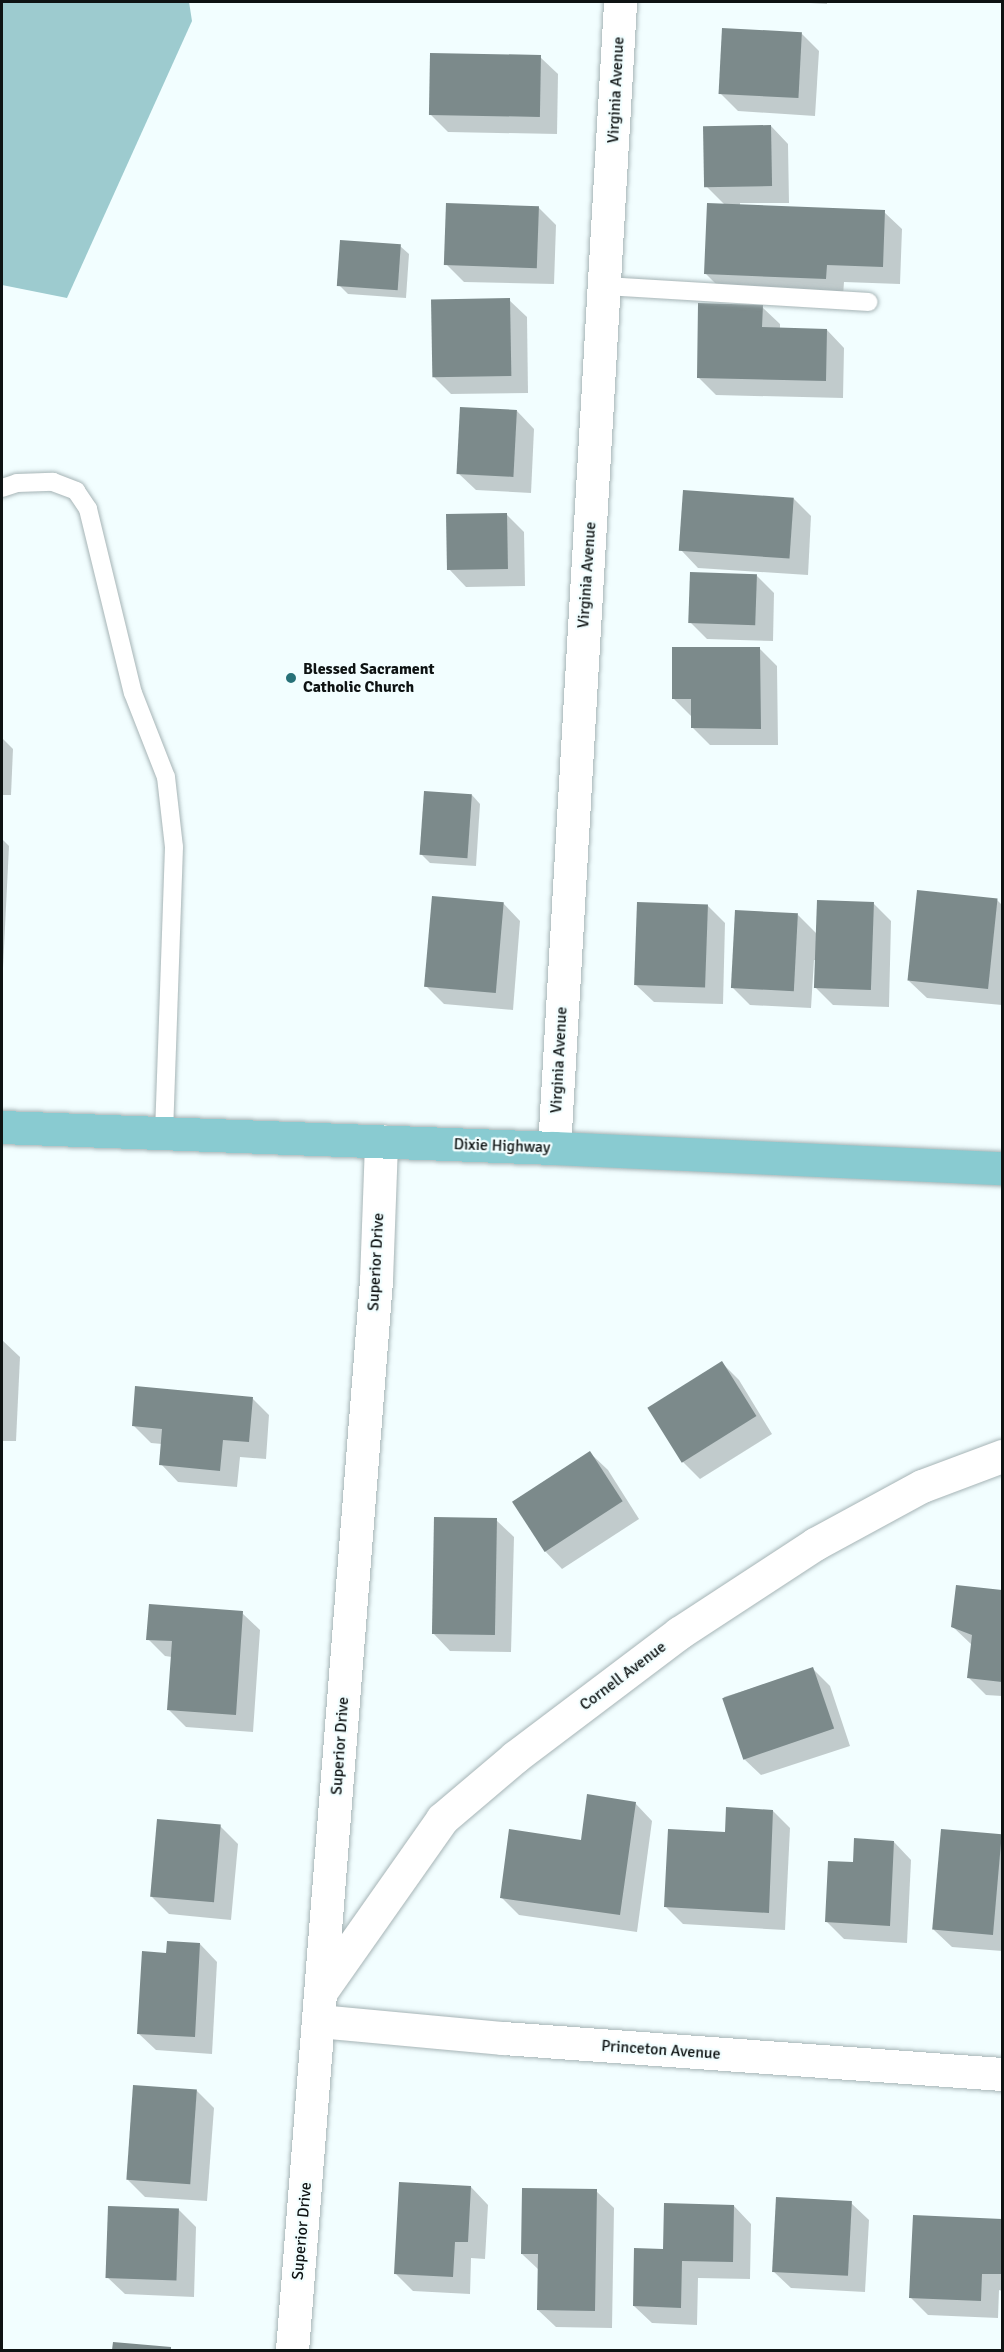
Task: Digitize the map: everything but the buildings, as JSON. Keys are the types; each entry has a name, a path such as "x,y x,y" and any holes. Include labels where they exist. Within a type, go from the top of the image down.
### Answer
{"main road":[{"name":"Dixie Highway","path":"2,1127 1002,1168"}],"street":[{"name":"Virginia Avenue","path":"554,1148 585,586 606,285 620,2"},
{"name":"Superior Drive","path":"292,2350 376,1280 381,1142"},
{"name":"Cornell Avenue","path":"320,2006 442,1818 515,1757 679,1634 815,1544 922,1486 1002,1456"},
{"name":"Princeton Avenue","path":"320,2006 503,2038 1002,2074"}],"lane":[{"path":"606,285 869,302"},
{"path":"2,488 16,483 53,482 76,491 88,509 133,693 166,777 174,847 164,1133"}],"shaded area":[{"path":"2,2 189,2 192,21 67,298 2,285"}],"place":[{"name":"Blessed Sacrament Catholic Church","path":"291,678"}]}
